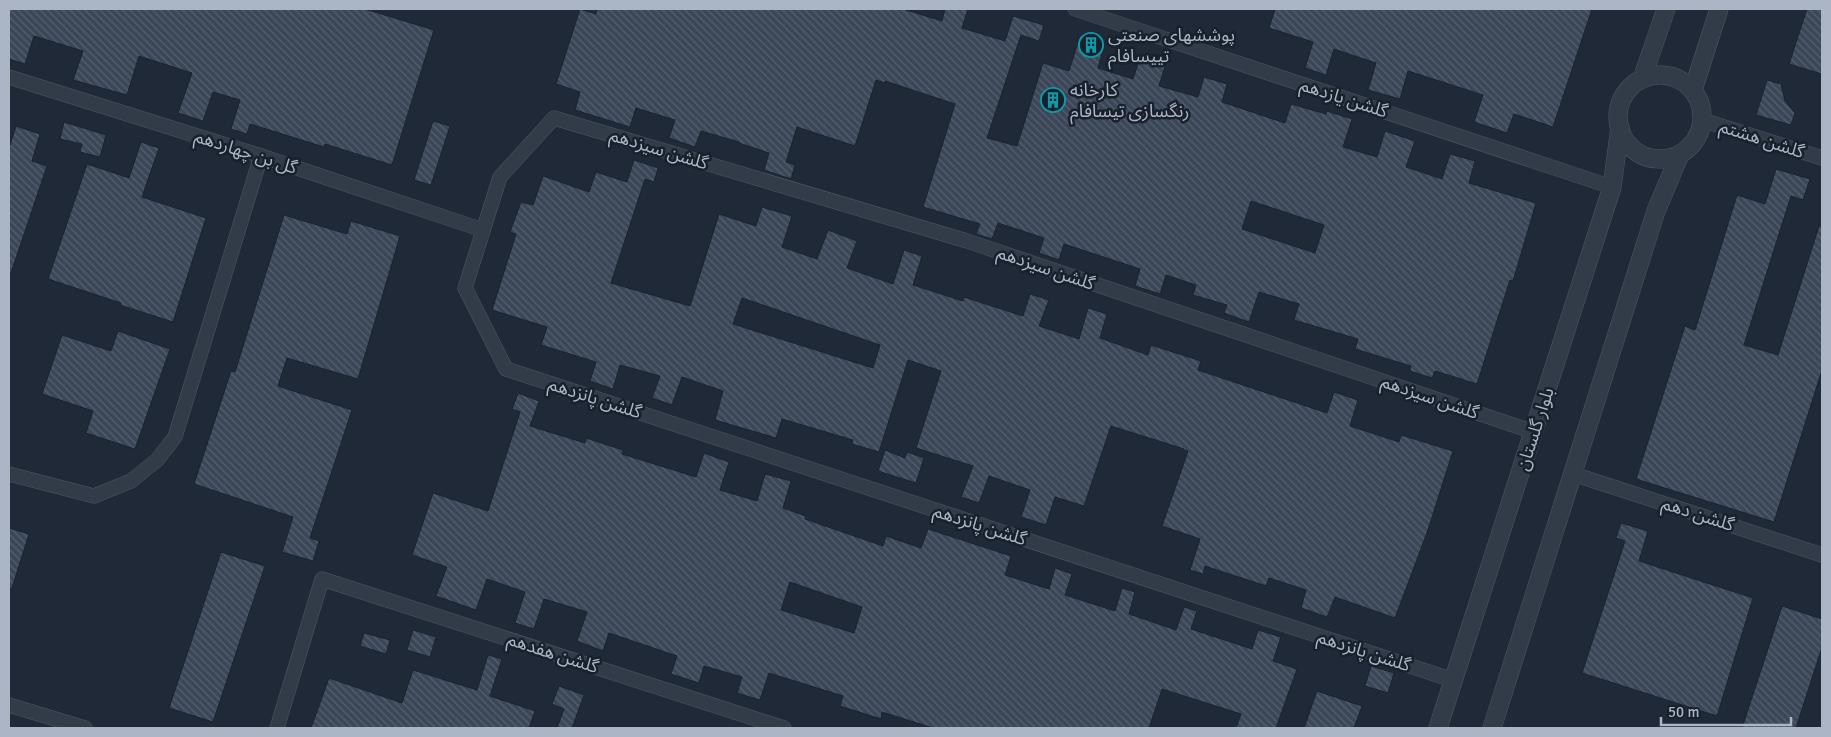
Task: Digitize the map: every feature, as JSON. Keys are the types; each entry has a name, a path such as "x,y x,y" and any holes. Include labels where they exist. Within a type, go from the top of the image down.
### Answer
{"street":[{"name":"گلشن یازدهم","path":"1075,9 1612,187"},
{"path":"1642,79 1666,9"},
{"path":"1693,90 1719,9"},
{"path":"1655,75 1666,75 1681,80 1693,90 1701,104 1702,120 1700,130 1691,146 1680,154 1660,159 1640,154 1628,144 1620,127 1618,114 1622,99 1632,86 1642,79 1655,75"},
{"name":"گل بن چهاردهم","path":"9,77 261,156 483,230"},
{"name":"گلشن سیزدهم","path":"483,230 500,177 554,118 967,241 1534,432"},
{"name":"گلشن هشتم","path":"1702,120 1822,158"},
{"name":"بلوار گلستان","path":"1438,728 1612,187 1620,127"},
{"path":"1492,728 1656,212 1680,154"},
{"path":"9,474 94,496 131,481 157,460 175,437 261,156"},
{"name":"گلشن پانزدهم","path":"483,230 465,288 506,369 1453,680"},
{"name":"گلشن دهم","path":"1573,474 1822,555"},
{"name":"گلشن هفدهم","path":"277,728 322,579 784,728"},
{"path":"9,705 85,728"}],"building":[{"path":"9,9 365,9 434,30 392,165 325,144 324,147 250,124 247,134 231,129 240,100 213,92 203,121 178,113 192,73 139,56 127,95 73,80 83,51 34,36 25,64 9,59"},
{"path":"580,9 596,14 597,9 903,9 942,21 945,9 968,9 962,28 1005,41 1013,16 1044,25 1039,41 1021,35 987,138 1017,146 1043,63 1069,71 1080,36 1105,43 1098,68 1133,79 1141,55 1166,63 1159,86 1198,97 1204,77 1227,84 1222,102 1285,123 1291,104 1326,114 1327,111 1352,119 1343,147 1377,157 1385,131 1415,141 1406,167 1442,179 1450,154 1475,161 1469,183 1536,203 1513,281 1510,280 1477,384 1435,371 1432,378 1410,371 1411,366 1355,349 1358,339 1294,320 1299,304 1259,292 1249,322 1224,313 1227,305 1193,295 1196,285 1166,275 1160,294 1135,286 1140,269 1064,244 1059,260 1039,253 1044,238 998,223 992,239 976,234 980,224 923,207 955,104 885,81 885,83 876,80 855,146 797,127 786,162 795,165 791,179 764,170 769,153 739,142 701,131 695,147 669,138 675,120 636,108 630,127 575,110 580,92 556,84","holes":["1251,201 1324,225 1315,253 1242,229"]},
{"path":"1275,9 1592,9 1553,127 1514,114 1507,133 1474,122 1483,95 1408,71 1400,99 1368,90 1376,63 1334,49 1326,75 1305,68 1313,42 1269,28"},
{"path":"1807,9 1822,9 1822,74 1789,64"},
{"path":"1767,80 1781,84 1785,101 1795,113 1791,125 1756,115"},
{"path":"433,121 450,126 431,185 414,180"},
{"path":"64,122 106,135 100,157 80,152 82,144 60,139"},
{"path":"16,126 40,134 32,161 47,166 11,273 9,273 9,148"},
{"path":"141,142 159,148 142,197 206,218 173,322 48,279 87,164 129,178"},
{"path":"634,160 658,168 654,182 645,179 611,283 690,306 719,214 756,226 762,207 792,216 782,247 817,259 828,230 857,241 847,268 893,284 904,250 922,256 913,285 963,301 964,297 1023,316 1030,294 1049,300 1039,326 1079,339 1088,308 1107,314 1100,338 1148,355 1151,345 1201,361 1198,370 1327,413 1334,392 1358,400 1350,426 1399,442 1401,435 1453,451 1428,530 1395,618 1335,597 1327,617 1301,608 1306,590 1269,578 1266,586 1205,566 1203,574 1190,570 1200,539 1162,526 1188,451 1111,426 1084,506 1055,497 1046,525 1021,517 1030,490 989,476 979,503 961,497 973,466 916,448 941,371 908,360 879,452 852,444 853,440 782,419 776,438 715,420 723,391 682,377 672,405 652,398 660,376 620,365 613,389 590,381 596,362 541,345 547,327 492,310 516,234 510,232 521,202 533,205 543,176 589,192 596,172 627,182","holes":["742,298 880,345 873,368 733,324"]},
{"path":"1776,169 1810,179 1803,200 1791,196 1744,345 1778,355 1819,226 1822,226 1822,370 1774,522 1636,479 1685,326 1695,330 1737,195 1765,204"},
{"path":"284,215 347,234 351,221 400,236 358,379 287,358 278,386 352,410 310,538 319,541 313,561 282,552 293,517 194,484 231,371 235,372"},
{"path":"118,331 170,349 135,449 86,433 93,411 42,394 62,335 111,351"},
{"path":"518,393 539,401 530,426 585,443 586,438 623,450 622,454 696,477 704,453 729,462 720,490 757,501 765,474 791,481 783,508 806,516 805,519 883,546 886,536 921,548 928,529 1011,556 1005,575 1049,589 1055,568 1072,574 1065,595 1115,611 1122,588 1135,592 1129,614 1176,630 1184,607 1197,611 1191,629 1252,649 1258,630 1281,637 1273,661 1297,669 1276,728 1236,728 1241,714 1162,689 1149,728 933,728 882,712 881,719 840,706 843,696 769,673 760,700 737,693 742,677 704,666 699,683 671,674 677,656 609,633 603,651 577,641 587,612 544,599 534,629 515,623 525,592 487,579 476,610 436,596 447,567 412,555 433,493 488,511 520,412 512,409","holes":["790,582 862,607 854,633 781,610"]},
{"path":"885,450 905,458 907,452 924,458 916,483 878,471"},
{"path":"1621,523 1648,531 1639,561 1753,598 1717,716 1582,673 1625,541 1616,538"},
{"path":"9,528 29,534 12,588 9,588"},
{"path":"221,552 265,566 213,722 169,708"},
{"path":"1782,606 1822,619 1822,647 1796,728 1742,728"},
{"path":"413,630 436,637 430,657 407,650"},
{"path":"364,633 390,640 386,654 360,646"},
{"path":"488,655 502,659 490,696 535,711 529,728 311,728 329,678 402,703 413,670 477,690"},
{"path":"1371,666 1394,673 1388,693 1365,686"},
{"path":"559,686 584,695 572,728 557,728 564,709 552,704"},
{"path":"1317,691 1362,706 1354,728 1304,728"}],"place":[{"name":"پوششهای صنعتی تییسافام","path":"1091,45"},
{"name":"کارخانه رنگسازی تیسافام","path":"1053,100"}]}
